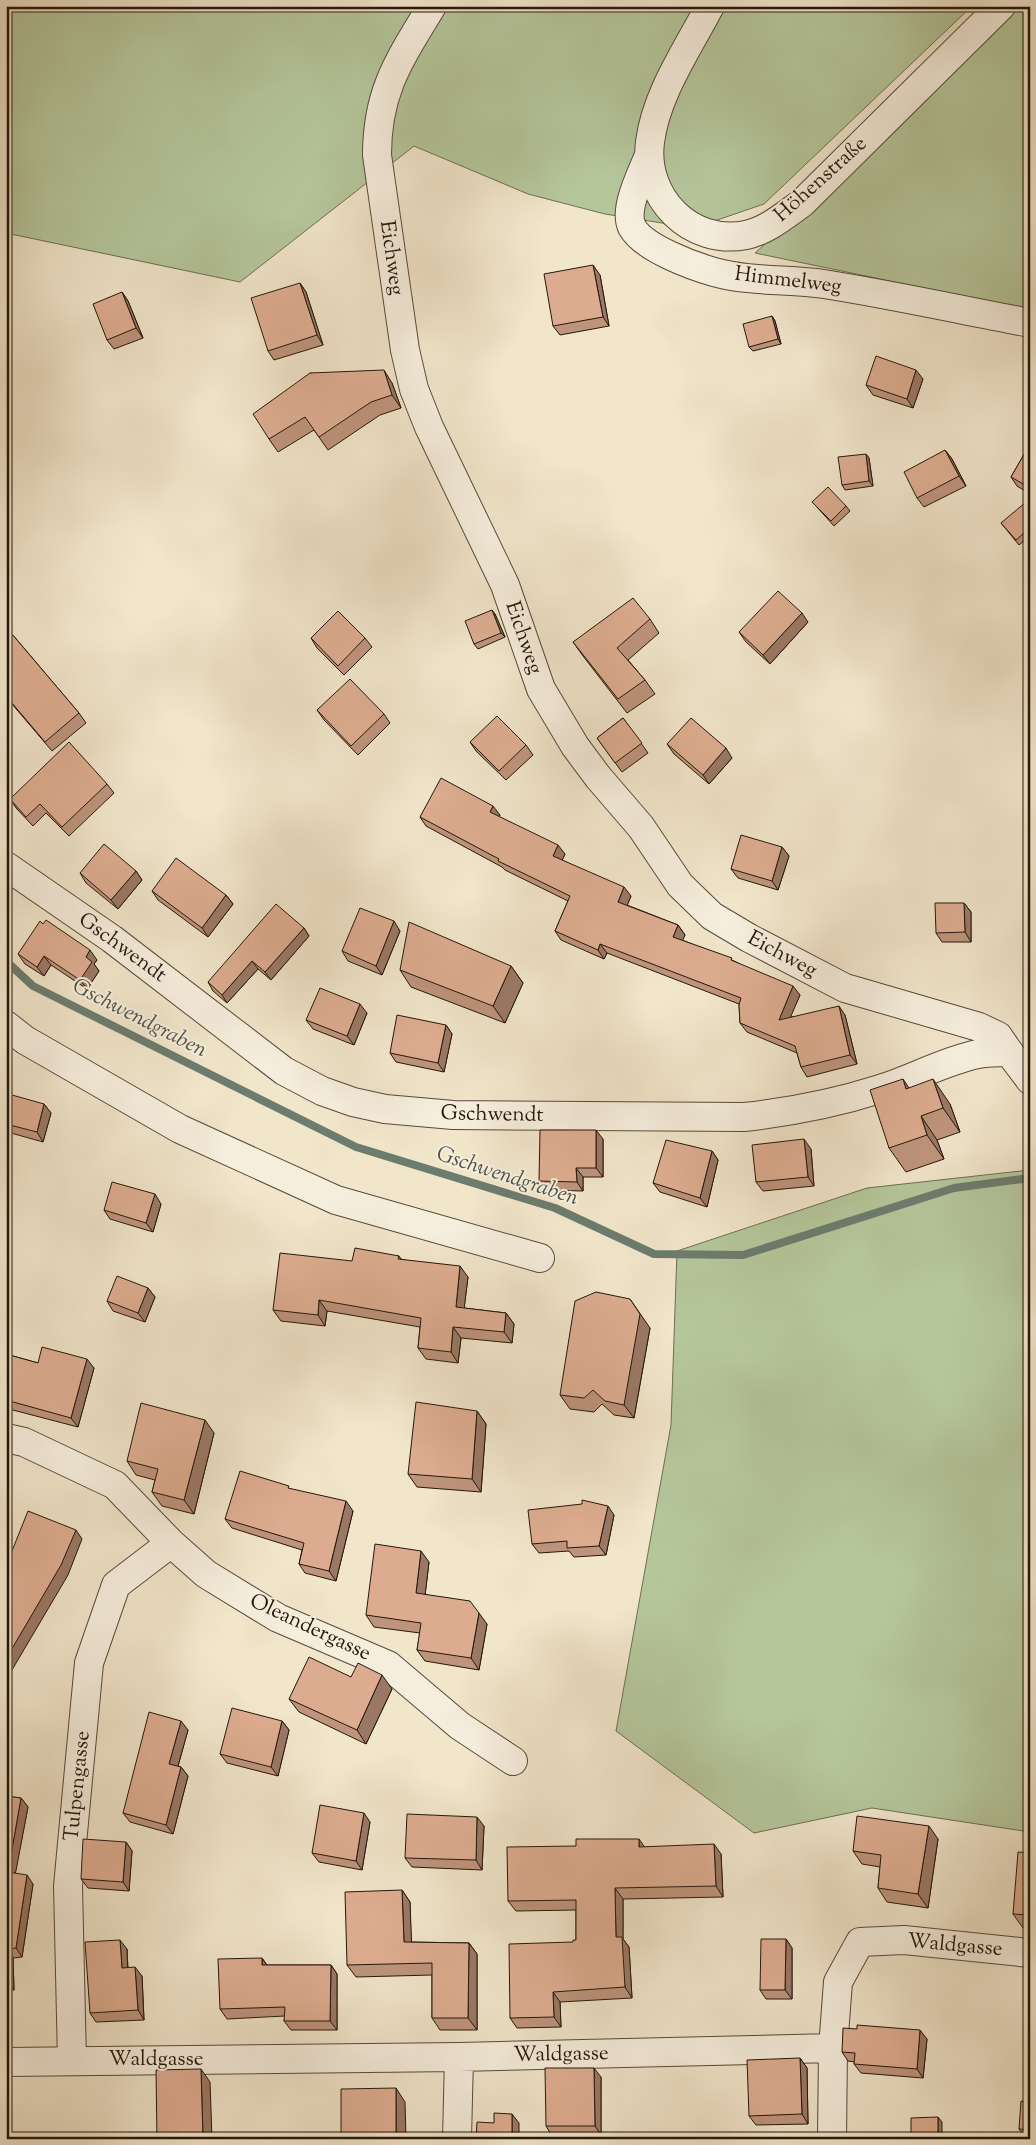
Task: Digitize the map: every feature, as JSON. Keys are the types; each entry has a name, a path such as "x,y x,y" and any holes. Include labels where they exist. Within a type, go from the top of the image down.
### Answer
{"street":[{"name":"Eichweg","path":"432,6 391,75 381,107 377,130 379,170 405,350 414,389 429,427 498,568 541,689 575,746 598,777 641,827 680,885 712,916 749,938 845,988 979,1027 998,1036 1008,1052"},
{"name":"Höhenstraße","path":"710,6 666,92 652,132 649,155 655,186 670,211 694,228 720,236 739,236 758,231 802,203 1001,6"},
{"name":"Himmelweg","path":"649,155 632,197 631,226 638,236 676,257 715,272 732,276 822,284 1030,324"},
{"name":"Gschwendt","path":"6,866 112,939 284,1072 322,1091 353,1102 385,1109 453,1115 744,1117 788,1112 848,1098 881,1089 972,1056 1008,1052"},
{"path":"6,1025 25,1040 180,1129 336,1200 540,1258"},
{"path":"1008,1052 1030,1080"},
{"name":"Oleandergasse","path":"6,1438 24,1442 115,1485 171,1543 206,1574 278,1618 388,1665 460,1726 513,1761"},
{"name":"Tulpengasse","path":"72,2060 68,1886 89,1663 116,1585 171,1543"},
{"name":"Waldgasse","path":"6,2062 459,2057 833,2048 838,1982 860,1942 904,1940 1030,1953"},
{"path":"832,2139 833,2048"},
{"path":"458,2139 459,2057"}],"green space":[{"path":"6,6 972,6 764,204 694,228 605,214 528,194 414,146 240,282 6,233"},
{"path":"1018,6 1030,6 1030,310 755,253 867,153"},
{"path":"1030,1170 1030,1832 872,1808 754,1833 616,1731 671,1425 677,1251 867,1188"}],"building":[{"path":"593,265 603,317 553,326 544,274"},
{"path":"300,283 317,335 268,351 251,298"},
{"path":"122,292 136,328 107,340 93,304"},
{"path":"772,316 778,339 749,347 743,324"},
{"path":"876,356 916,370 907,399 866,385"},
{"path":"384,370 392,395 371,402 319,437 305,417 269,439 253,414 310,373"},
{"path":"1030,444 1030,488 1011,477"},
{"path":"945,450 959,476 917,498 904,472"},
{"path":"866,454 869,481 842,485 838,457"},
{"path":"828,487 846,506 831,521 812,502"},
{"path":"1026,502 1030,507 1030,528 1016,540 1001,523"},
{"path":"778,591 802,613 763,655 739,632"},
{"path":"633,598 650,619 617,648 645,680 618,699 573,642"},
{"path":"492,610 501,633 474,644 465,621"},
{"path":"338,611 365,638 338,666 311,638"},
{"path":"6,627 79,713 45,742 6,696"},
{"path":"350,679 384,714 351,746 317,710"},
{"path":"497,716 526,745 499,771 470,742"},
{"path":"623,718 642,743 615,763 597,738"},
{"path":"691,718 726,748 703,775 667,744"},
{"path":"69,742 107,784 62,827 40,804 26,817 10,799"},
{"path":"441,778 493,806 490,812 558,845 553,856 624,887 618,902 678,925 673,937 732,958 731,960 793,986 779,1020 839,1006 850,1055 801,1067 795,1046 740,1023 739,1005 741,998 600,944 598,950 555,931 570,896 498,861 499,859 420,817"},
{"path":"741,835 782,847 772,881 731,869"},
{"path":"104,844 136,871 111,900 80,873"},
{"path":"176,858 226,895 202,928 152,891"},
{"path":"935,903 964,903 965,932 936,933"},
{"path":"276,904 304,928 265,972 252,961 222,995 208,982"},
{"path":"360,908 394,921 376,966 342,951"},
{"path":"46,920 90,950 86,957 92,962 80,980 44,956 37,967 18,954 40,921 43,924"},
{"path":"409,922 511,966 493,1006 400,970"},
{"path":"320,988 360,1004 347,1036 306,1020"},
{"path":"397,1015 446,1025 438,1063 390,1053"},
{"path":"903,1079 906,1089 933,1079 943,1108 921,1116 927,1135 889,1148 870,1090"},
{"path":"12,1095 44,1104 37,1132 6,1124"},
{"path":"540,1130 596,1130 596,1168 576,1168 577,1182 539,1181"},
{"path":"804,1139 808,1177 756,1182 752,1145"},
{"path":"666,1140 712,1151 700,1198 653,1183"},
{"path":"112,1182 155,1194 146,1223 104,1210"},
{"path":"355,1248 399,1256 398,1259 460,1266 456,1307 506,1313 504,1332 453,1327 451,1352 418,1348 421,1318 319,1300 318,1315 273,1310 280,1253 352,1261"},
{"path":"117,1276 148,1288 138,1313 107,1301"},
{"path":"596,1292 630,1299 640,1314 624,1405 605,1401 593,1390 584,1398 560,1395 575,1301"},
{"path":"42,1347 87,1359 71,1418 6,1400 6,1354 38,1363"},
{"path":"416,1402 477,1411 472,1479 408,1474"},
{"path":"141,1403 205,1420 184,1500 152,1492 158,1469 127,1461"},
{"path":"240,1471 289,1486 288,1488 346,1501 329,1571 299,1564 304,1543 225,1519"},
{"path":"582,1500 608,1506 599,1546 567,1548 567,1541 532,1544 528,1510 582,1504"},
{"path":"28,1511 76,1530 61,1565 6,1659 6,1566"},
{"path":"375,1544 421,1551 416,1593 470,1601 479,1613 471,1658 417,1650 421,1623 366,1615"},
{"path":"309,1657 351,1677 358,1663 382,1675 357,1730 289,1699"},
{"path":"232,1708 282,1721 271,1767 220,1754"},
{"path":"149,1712 181,1721 169,1764 181,1767 166,1825 123,1813"},
{"path":"6,1796 21,1798 8,1872 27,1875 16,1948 7,1949 8,1981 6,1981"},
{"path":"320,1805 364,1813 356,1861 312,1853"},
{"path":"407,1814 477,1817 476,1860 405,1858"},
{"path":"857,1816 929,1826 918,1894 878,1888 881,1855 853,1851"},
{"path":"83,1839 126,1842 123,1882 81,1879"},
{"path":"576,1839 639,1839 639,1847 714,1844 716,1886 615,1888 616,1937 622,1937 625,1987 553,1992 554,2017 510,2018 509,1944 573,1942 573,1940 576,1940 576,1900 508,1901 507,1847 576,1846"},
{"path":"1018,1852 1030,1853 1030,1915 1013,1914"},
{"path":"402,1890 404,1942 469,1943 468,2018 432,2018 432,1963 347,1965 345,1892"},
{"path":"761,1939 786,1939 785,1990 760,1990"},
{"path":"120,1940 122,1968 135,1967 138,2010 90,2013 85,1942"},
{"path":"262,1958 262,1965 331,1965 330,2021 284,2021 285,2007 220,2009 218,1959"},
{"path":"857,2025 920,2030 917,2069 854,2064 855,2053 842,2052 843,2028 857,2029"},
{"path":"800,2058 802,2114 749,2116 747,2060"},
{"path":"545,2068 594,2068 595,2126 546,2126"},
{"path":"201,2069 203,2139 157,2139 156,2070"},
{"path":"396,2088 396,2139 341,2139 341,2089"},
{"path":"1021,2101 1030,2102 1030,2130 1019,2129"},
{"path":"494,2113 512,2114 512,2139 476,2139 477,2122 494,2123"},
{"path":"938,2117 938,2139 911,2139 911,2118"}],"waterway":[{"name":"Gschwendgraben","path":"6,961 33,986 356,1147 555,1208 654,1254 743,1255 954,1188 1030,1178"}]}
